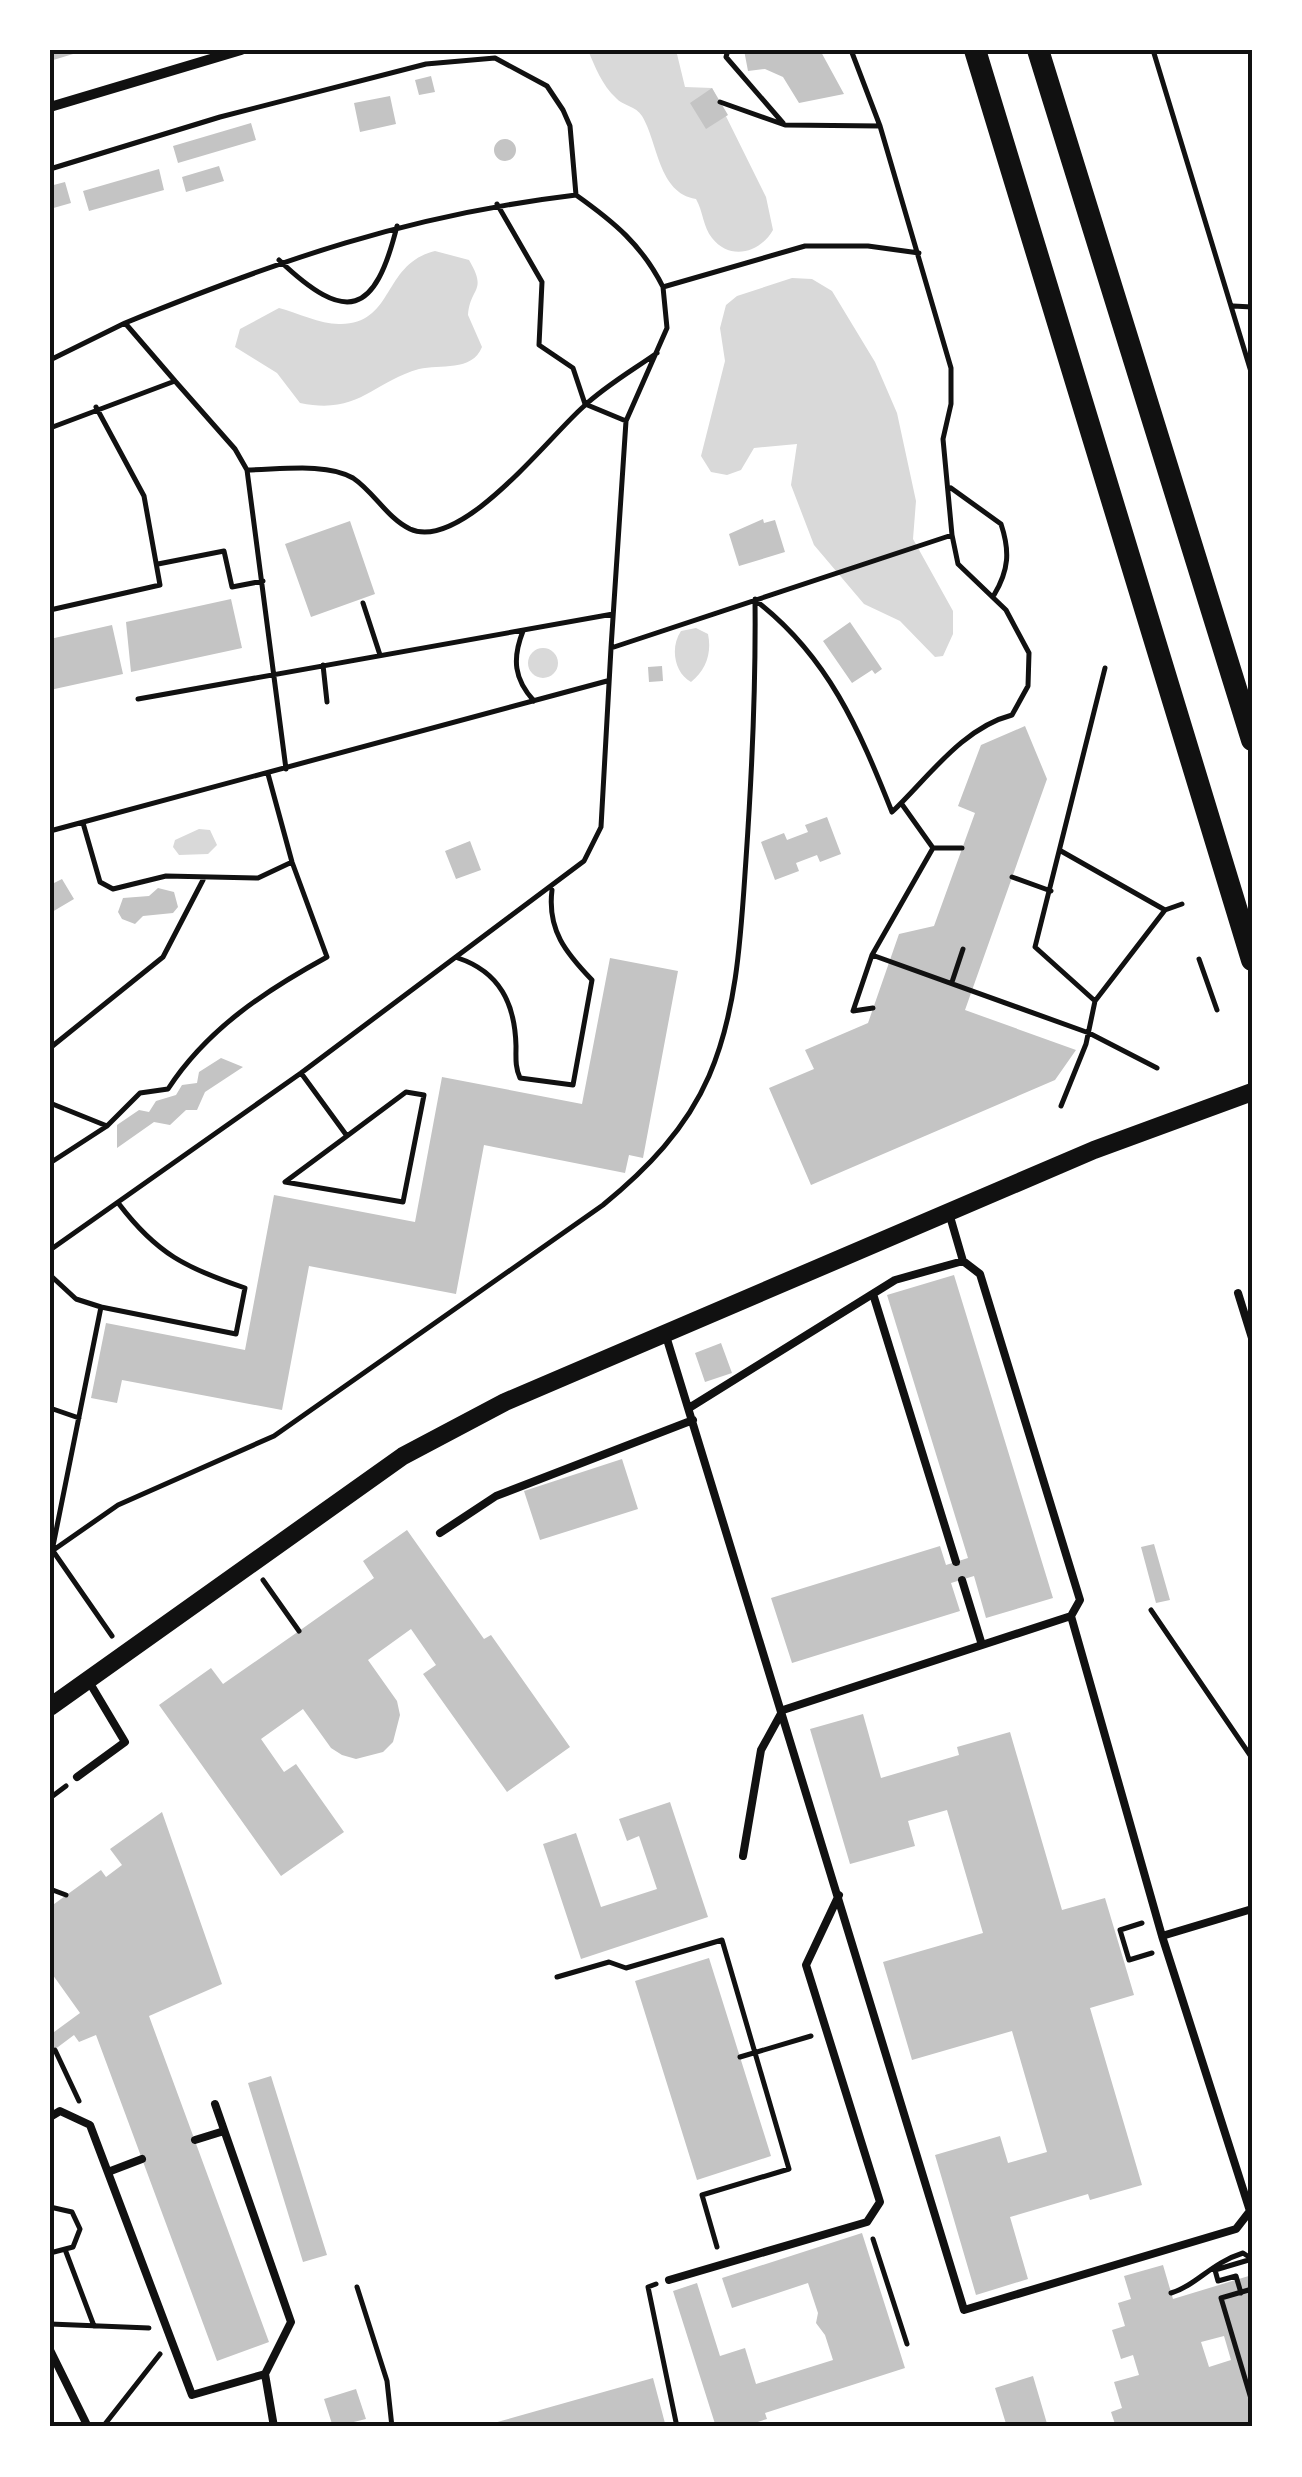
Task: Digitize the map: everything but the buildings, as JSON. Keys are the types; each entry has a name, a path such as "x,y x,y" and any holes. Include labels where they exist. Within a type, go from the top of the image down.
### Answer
{"main road":[{"path":"975,50 1252,960"},
{"path":"1038,50 1252,740"}],"street":[{"path":"50,107 241,50"},
{"path":"50,1707 402,1456 505,1402 1094,1150 1252,1092"}],"lane":[{"path":"743,1856 761,1750 784,1710 1071,1616 1080,1600 980,1274 963,1261 949,1213"},
{"path":"689,1408 895,1280 963,1261"},
{"path":"1238,1293 1252,1338"},
{"path":"873,1294 956,1562"},
{"path":"665,1332 784,1710 964,2310 1236,2228 1250,2211 1162,1936 1071,1616"},
{"path":"440,1533 496,1496 692,1420"},
{"path":"962,1580 982,1645"},
{"path":"76,1778 125,1742 88,1680"},
{"path":"668,2280 868,2222 880,2202 806,1965 839,1895"},
{"path":"1162,1936 1252,1909"},
{"path":"215,2104 291,2322 265,2374 274,2427"},
{"path":"50,2118 60,2111 90,2125 192,2395 265,2374"},
{"path":"194,2140 224,2131"},
{"path":"108,2172 142,2160"},
{"path":"50,2350 88,2427"}],"path":[{"path":"728,50 726,58 784,125"},
{"path":"755,599 803,641 823,666 860,732 892,812 988,721 1012,715 1028,686 1028,653 994,595 958,564 947,521 950,488 943,439 952,404 951,368 880,126 851,50"},
{"path":"1153,50 1252,375"},
{"path":"50,169 220,117 426,64 495,58 547,86 563,110 570,126 576,195"},
{"path":"720,102 784,125 880,126"},
{"path":"50,360 125,323 279,260 396,226 497,204 576,195 615,222 646,254 663,287 667,328 626,421 601,826 584,861 552,889 301,1073 50,1250"},
{"path":"497,204 542,282 539,345 573,368 586,404 626,421"},
{"path":"279,260 306,286 334,300 355,303 372,293 386,272 396,226"},
{"path":"663,287 806,246 868,246 918,253"},
{"path":"1233,306 1252,308"},
{"path":"125,323 236,449 247,470 286,769"},
{"path":"247,470 320,470 350,476 410,529 429,532 452,526 486,503 586,404 658,353"},
{"path":"50,428 96,407 175,381"},
{"path":"50,610 160,586 144,496 96,407"},
{"path":"950,488 1002,524 1008,556 1004,578 994,595"},
{"path":"611,648 952,535"},
{"path":"158,564 224,550 232,587 263,581"},
{"path":"51,1550 118,1504 228,1459 296,1420 603,1205 644,1172 682,1124 714,1060 729,1011 741,934 756,715 755,599"},
{"path":"363,603 380,655"},
{"path":"138,698 613,614"},
{"path":"523,631 516,649 515,670 534,701"},
{"path":"322,665 328,702"},
{"path":"1096,1001 1035,947 1105,668"},
{"path":"50,831 608,681"},
{"path":"50,1163 106,1126 140,1093 168,1088 186,1060 226,1022 327,957 292,862 268,774"},
{"path":"901,803 933,848"},
{"path":"83,823 100,882 113,889 166,876 204,880 258,878 292,862"},
{"path":"933,848 962,848"},
{"path":"873,1008 854,1011 872,955 933,848"},
{"path":"1061,851 1165,910"},
{"path":"1012,877 1050,891"},
{"path":"50,1048 163,956 204,880"},
{"path":"458,958 478,964 504,992 513,1014 520,1078 573,1085 592,980 566,952 555,931 552,889"},
{"path":"1061,1106 1089,1033 1096,1001 1165,910 1182,904"},
{"path":"952,982 963,949"},
{"path":"872,955 1089,1033 1157,1068"},
{"path":"1199,958 1217,1010"},
{"path":"301,1073 347,1136"},
{"path":"406,1092 424,1095 403,1202 285,1182 347,1136 406,1092"},
{"path":"50,1103 106,1126"},
{"path":"50,1274 76,1298 101,1308 236,1334 245,1288 167,1255 144,1236 119,1204"},
{"path":"101,1308 51,1550 125,1654"},
{"path":"50,1408 79,1418"},
{"path":"260,1576 299,1631"},
{"path":"1151,1610 1252,1758"},
{"path":"50,1798 66,1786"},
{"path":"50,1889 66,1896"},
{"path":"1142,1923 1120,1930 1122,1946 1129,1960 1152,1954"},
{"path":"557,1978 609,1962 626,1968 722,1940 789,2169 702,2195 722,2264"},
{"path":"740,2057 826,2032"},
{"path":"55,2050 90,2125"},
{"path":"50,2207 64,2207 78,2220 78,2239 66,2252 50,2254"},
{"path":"868,2222 908,2344"},
{"path":"66,2252 94,2326"},
{"path":"1171,2293 1182,2290 1216,2261 1243,2253 1252,2259"},
{"path":"1241,2293 1236,2276 1218,2282 1215,2270 1252,2259"},
{"path":"668,2280 648,2287 677,2427"},
{"path":"356,2287 386,2381 392,2427"},
{"path":"1252,2290 1222,2298 1252,2402"},
{"path":"884,2301 892,2298"},
{"path":"50,2324 166,2328"},
{"path":"102,2427 171,2340"}],"shaded area":[{"path":"588,50 676,50 685,87 712,88 766,197 773,230 761,244 736,252 712,238 696,199 683,195 666,177 642,116 611,93"},
{"path":"435,251 469,260 477,278 468,315 482,347 463,364 419,369 351,401 320,406 300,403 277,373 235,347 240,329 279,308 326,323 358,321 371,314 406,268"},
{"path":"792,278 812,279 832,291 875,362 897,413 916,501 913,539 953,611 953,634 943,656 935,657 900,621 864,604 814,545 791,485 797,444 754,448 741,470 727,475 711,472 701,456 725,361 720,328 726,305 737,296"},
{"path":"696,628 708,634 709,648 704,667 691,682 677,666 675,652 681,631"},
{"path":"543,648 554,652 558,663 554,674 543,678 532,674 528,663 532,652"},
{"path":"199,829 210,830 217,845 208,854 179,855 173,847 175,840"}]}
